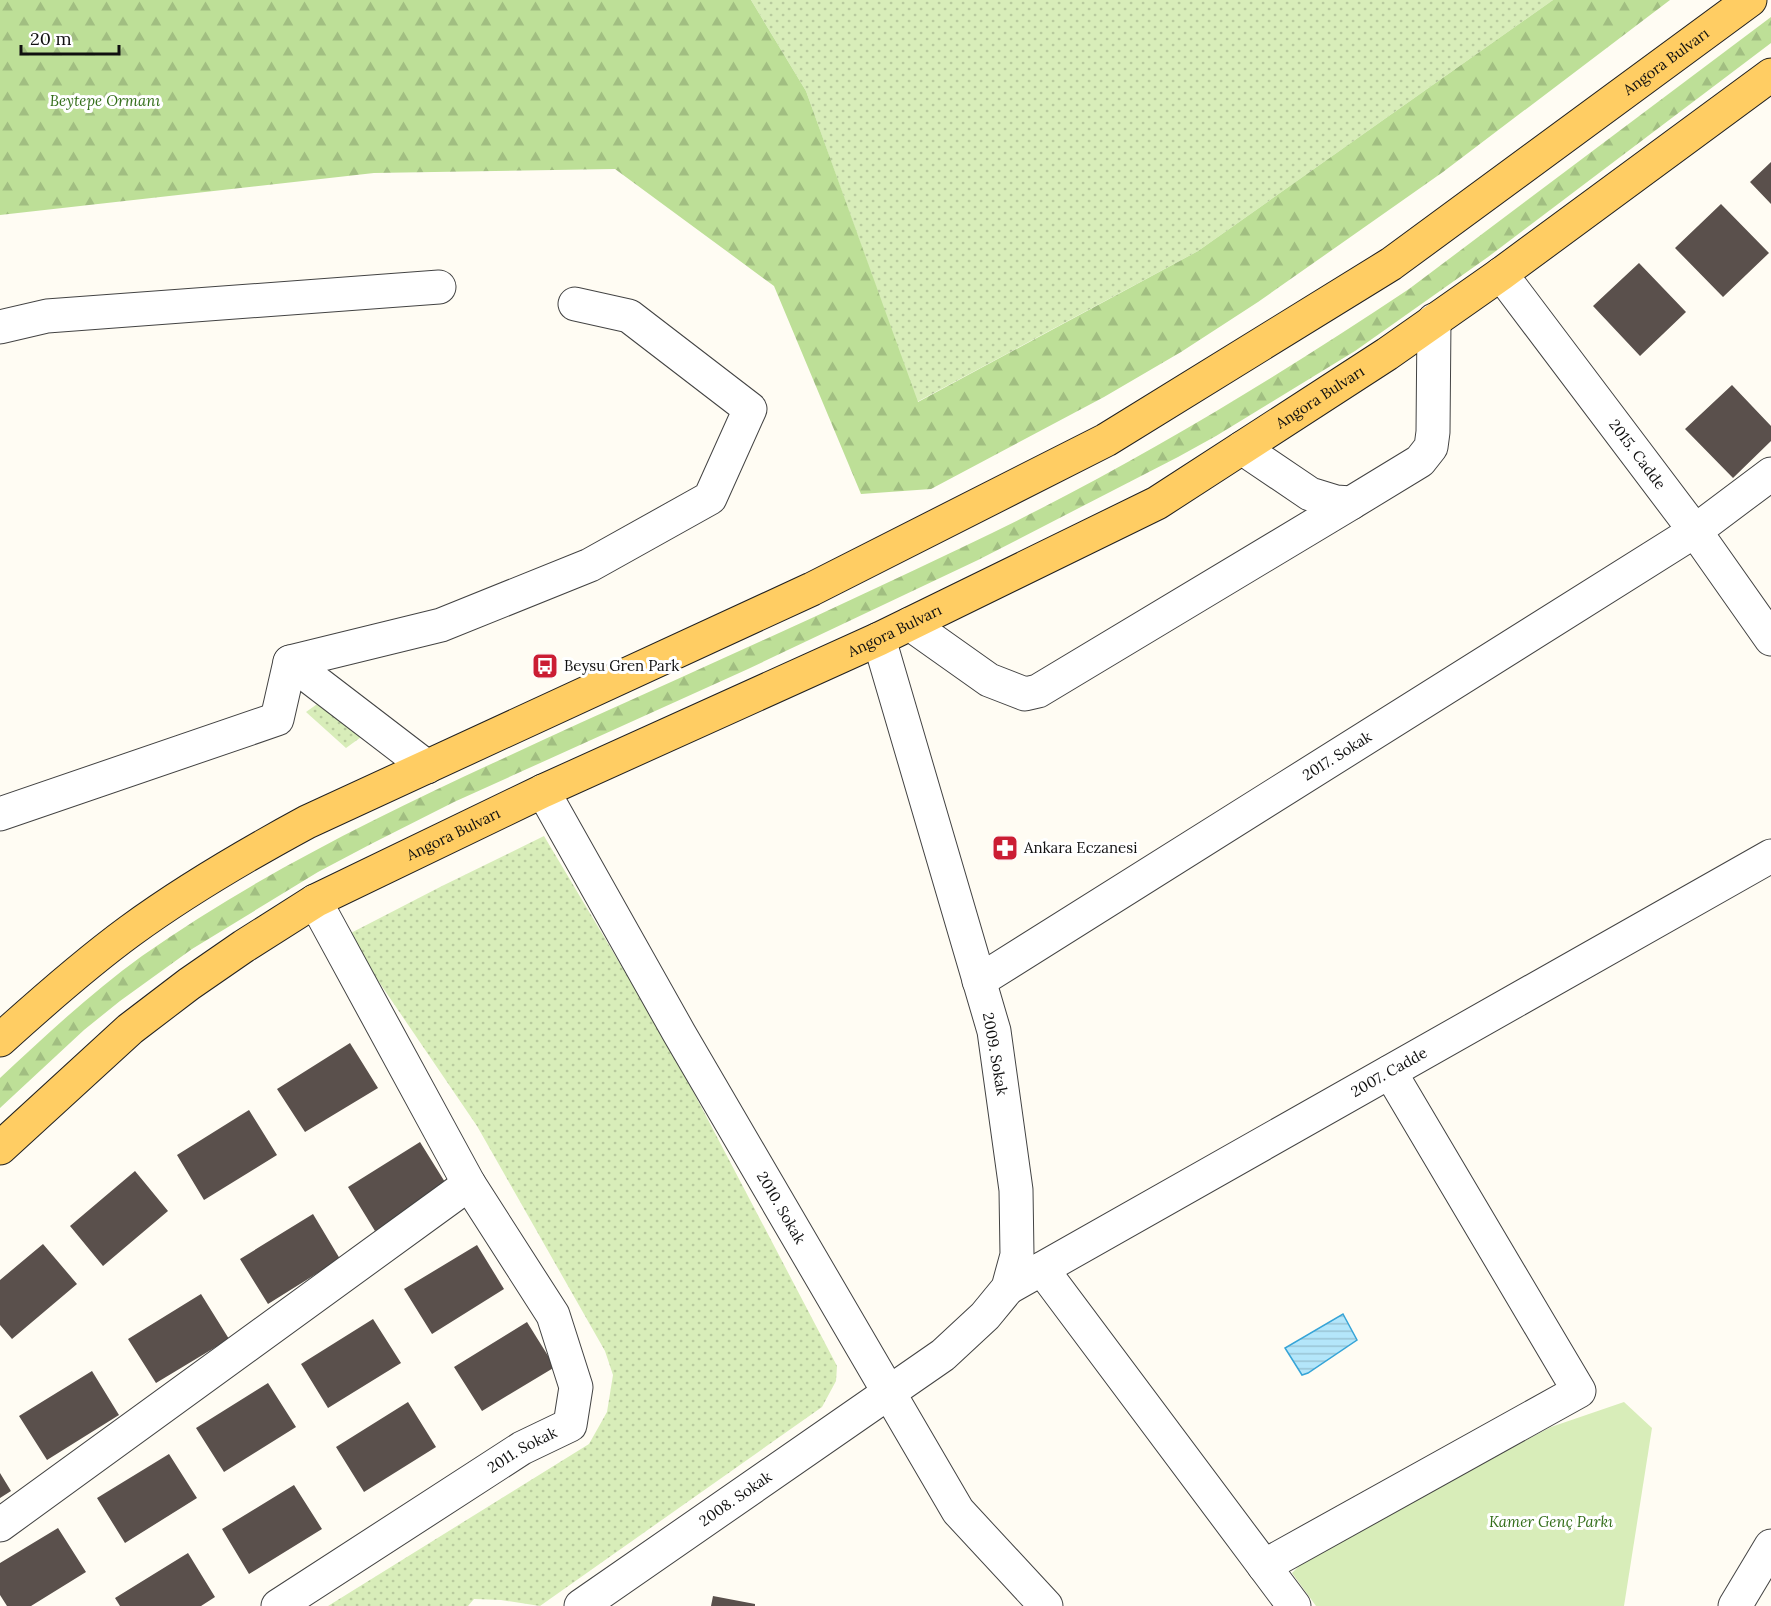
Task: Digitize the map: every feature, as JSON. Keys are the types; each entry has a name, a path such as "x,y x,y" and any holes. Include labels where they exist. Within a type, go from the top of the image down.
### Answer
{"main road":[{"name":"Angora Bulvarı","path":"0,1040 84,966 131,930 237,860 307,822 812,589 1106,440 1391,264 1750,0"},
{"name":"Angora Bulvarı","path":"0,1148 130,1029 189,984 281,921 315,901 543,791 879,639 1157,503 1387,354 1501,274 1771,75"}],"street":[{"name":"2015. Cadde","path":"1501,274 1695,531 1771,639"},
{"path":"0,327 47,316 439,287"},
{"path":"290,662 441,625 590,565 710,498 750,410 628,316 575,304"},
{"path":"910,624 989,680 1025,694 1038,691 1420,461 1431,447 1433,432 1434,320"},
{"path":"1242,448 1310,494 1336,502 1351,502"},
{"name":"2017. Sokak","path":"979,981 1695,531 1771,474"},
{"name":"2009. Sokak","path":"879,639 994,1030 1016,1190 1017,1255 1008,1288 985,1316 943,1355 888,1392"},
{"path":"290,662 427,767"},
{"path":"0,814 277,719 290,662"},
{"name":"2010. Sokak","path":"543,791 679,1033 958,1511 1046,1606"},
{"name":"2007. Cadde","path":"1008,1288 1771,856"},
{"path":"0,1525 469,1184 315,901"},
{"path":"1264,1566 1579,1391 1390,1072"},
{"name":"2011. Sokak","path":"278,1606 522,1448 570,1425 576,1387 553,1315 469,1184"},
{"path":"1042,1269 1294,1606"},
{"name":"2008. Sokak","path":"581,1606 888,1392"},
{"path":"1735,1606 1771,1546"}],"green space":[{"name":"Beytepe Ormanı","path":"0,0 751,0 806,91 918,402 1198,251 1553,0 1670,0 1443,172 1258,302 1181,352 1104,397 931,489 861,494 774,286 615,169 374,173 0,215"},
{"path":"751,0 1553,0 1198,251 917,402 806,91"},
{"path":"1771,17 1771,43 1488,257 1355,351 1216,436 978,560 748,669 454,802 318,872 192,949 120,1001 84,1030 0,1108 0,1078 105,985 142,956 194,921 301,858 356,829 467,775 965,546 1136,458 1192,426 1409,289"},
{"path":"334,692 375,727 346,748 306,712"},
{"path":"544,836 672,1051 837,1366 836,1381 822,1407 540,1606 501,1600 474,1599 468,1606 328,1606 589,1444 607,1412 613,1375 605,1351 477,1126 347,935"},
{"name":"Kamer Genç Parkı","path":"1624,1402 1652,1428 1624,1606 1316,1606 1292,1573 1312,1553 1551,1427"}],"water":[{"path":"1343,1314 1357,1340 1302,1375 1285,1348"}],"building":[{"path":"1771,162 1771,204 1750,182"},
{"path":"1721,204 1769,253 1723,297 1675,248"},
{"path":"1639,263 1686,312 1640,356 1593,306"},
{"path":"1732,385 1771,426 1771,441 1733,478 1685,429"},
{"path":"350,1043 378,1088 305,1132 277,1089"},
{"path":"249,1110 277,1155 204,1200 177,1155"},
{"path":"420,1142 448,1187 375,1231 348,1187"},
{"path":"135,1171 168,1211 103,1266 70,1226"},
{"path":"313,1214 340,1259 268,1304 240,1259"},
{"path":"43,1244 77,1284 12,1339 0,1325 0,1280"},
{"path":"477,1245 504,1289 432,1334 404,1289"},
{"path":"201,1294 229,1339 156,1383 128,1339"},
{"path":"373,1319 401,1363 328,1408 301,1364"},
{"path":"527,1322 555,1367 482,1411 454,1367"},
{"path":"92,1371 119,1415 47,1460 19,1416"},
{"path":"268,1383 296,1427 224,1472 196,1428"},
{"path":"408,1402 436,1447 364,1492 336,1447"},
{"path":"169,1454 197,1498 125,1543 97,1498"},
{"path":"0,1473 11,1491 0,1498"},
{"path":"294,1485 322,1529 249,1574 222,1529"},
{"path":"58,1528 86,1572 31,1606 7,1606 0,1595 0,1563"},
{"path":"188,1553 215,1597 201,1606 120,1606 115,1598"},
{"path":"713,1596 755,1604 755,1606 711,1606"}],"place":[{"name":"Beysu Gren Park","path":"545,666"},
{"name":"Ankara Eczanesi","path":"1005,848"}]}
